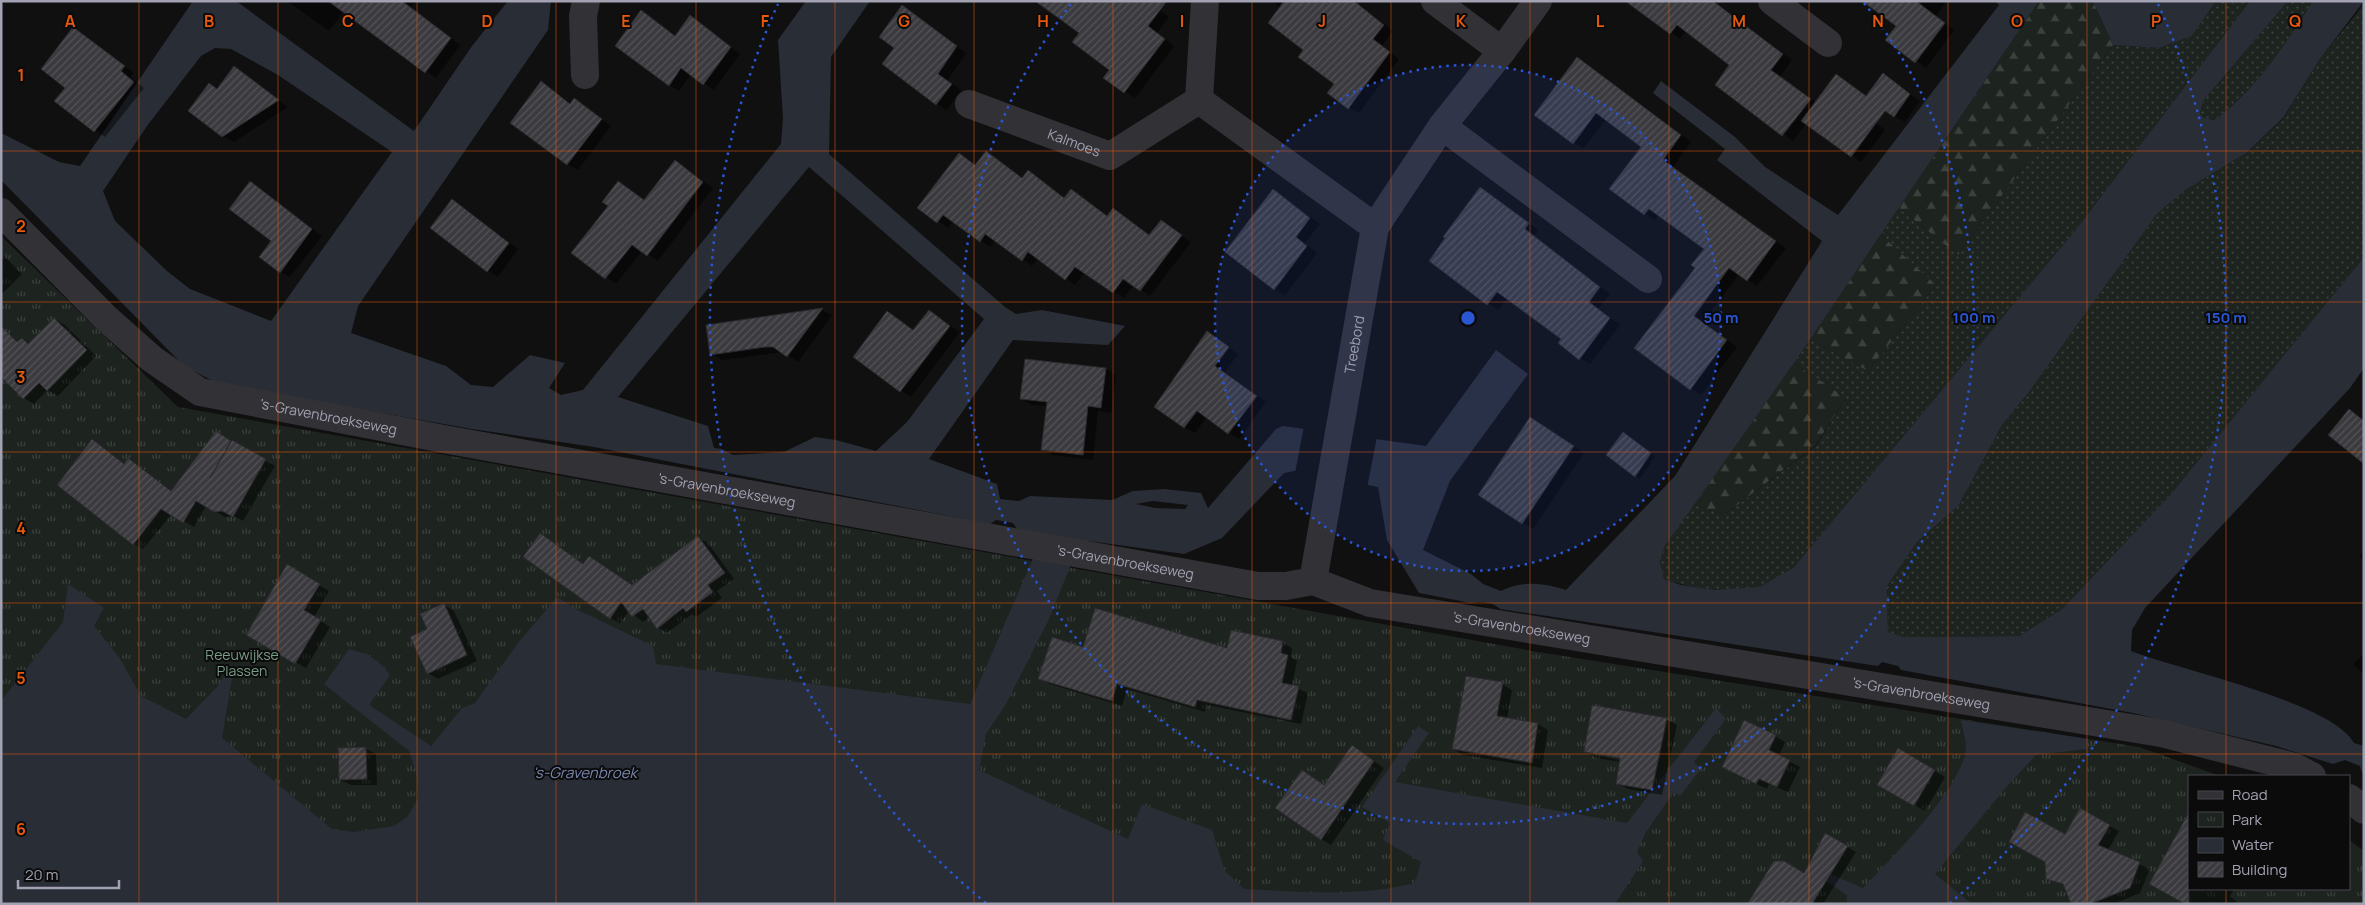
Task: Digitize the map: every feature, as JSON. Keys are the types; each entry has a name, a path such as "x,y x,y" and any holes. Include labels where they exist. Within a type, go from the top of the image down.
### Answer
{"street":[{"path":"585,75 583,16 586,1"},
{"path":"1204,1 1199,100 1375,227"},
{"name":"Treebord","path":"1314,581 1375,227 1442,126 1502,51 1538,1"},
{"path":"1772,1 1828,43"},
{"path":"1440,3 1502,51"},
{"name":"Kalmoes","path":"969,104 1110,156 1199,100"},
{"path":"1442,126 1648,279"},
{"name":"'s-Gravenbroekseweg","path":"1,212 106,319 152,359 200,392 449,440 1258,586 1286,586 1314,581 1370,603 2161,733 2296,767 2310,775"},
{"path":"2350,799 2364,810"}],"green space":[{"path":"2039,1 2093,1 2113,45 1958,255 1899,208"},
{"path":"2216,1 2250,1 2077,228 1794,567 1769,583 1749,589 1712,589 1664,579 1660,562 1665,546 1694,504 1724,515 1816,446 1846,398 1794,363 1809,339 1868,371 1936,285 1881,235 1899,208 1958,255 2113,45 2159,48 2192,36"},
{"path":"2288,1 2313,1 2256,81 2214,120 2204,118 2200,114 2203,101"},
{"path":"2364,4 2364,257 2170,495 2062,609 2019,636 1904,637 1888,633 1887,586 1917,542 1959,505 2002,425 2029,392 2157,214 2184,191 2246,153 2283,119 2320,59"},
{"path":"1881,235 1936,285 1868,371 1809,339"},
{"name":"Reeuwijkse Plassen","path":"1,236 178,407 1538,652 2139,747 2217,775 2188,775 2188,890 2350,890 2350,841 2364,851 2364,904 1,904"},
{"path":"1794,363 1846,398 1815,446 1724,515 1694,504"}],"water":[{"name":"'s-Gravenbroek","path":"193,1 236,1 414,131 472,46 508,1 551,1 548,30 358,306 351,333 446,366 471,385 493,387 530,355 565,363 549,388 561,395 583,390 781,144 783,118 778,40 806,1 870,1 831,57 829,154 1005,307 1016,314 1042,310 1125,326 1108,345 1013,340 929,459 997,484 1000,499 1019,501 1030,496 1112,500 1133,491 1164,489 1201,493 1208,508 1276,429 1283,426 1426,446 1496,350 1528,374 1450,481 1423,550 1471,574 1483,584 1501,591 1525,584 1550,586 1566,590 1675,476 1822,241 1717,160 1725,149 1653,93 1661,81 1735,137 1765,167 1838,215 1999,5 1995,1 2039,1 1794,363 1665,546 1660,562 1664,579 1681,585 1716,590 1760,587 1794,567 2077,228 2250,1 2288,1 2203,101 2200,114 2204,118 2214,120 2256,81 2313,1 2364,1 2320,59 2283,118 2246,153 2184,191 2157,214 2029,392 2002,425 1959,505 1917,542 1887,586 1888,632 1904,637 2019,636 2062,609 2170,495 2364,257 2364,368 2350,388 2145,608 2132,630 2131,651 2252,689 2317,714 2340,728 2354,743 2364,746 2364,778 2360,766 2345,760 2333,764 2276,746 2133,713 1901,670 1898,666 1882,662 1878,666 1500,609 1487,603 1471,603 1419,593 1387,540 1378,487 1294,471 1284,473 1222,538 1184,554 1089,541 1076,543 1072,562 1049,619 1006,704 986,734 979,770 1128,839 1142,804 1212,830 1225,871 1244,889 1351,892 1415,883 1421,862 1383,840 1390,823 1362,807 1418,726 1429,733 1395,782 1627,823 1716,708 1726,719 1694,762 1701,769 1680,796 1674,792 1646,832 1637,852 1643,861 1615,904 1,904 1,701 63,622 68,584 104,608 94,626 119,657 141,696 186,719 217,687 228,670 233,672 222,738 332,829 354,832 394,826 407,817 418,799 417,776 409,751 324,684 349,649 372,658 382,665 390,675 369,705 431,746 462,708 475,703 518,643 557,597 576,609 653,646 656,664 970,704 1034,556 1013,523 996,520 990,524 594,447 472,429 230,386 211,380 184,366 1,180 1,133 59,162 80,166","holes":["215,48 231,49 278,75 392,152 271,321 190,289 167,271 115,221 103,191 147,126 201,56","809,167 984,319 907,422 876,451 836,440 815,437 784,452 733,455 722,449 714,448 708,426 618,397","1153,501 1188,505 1185,509 1155,508 1136,504"]},
{"path":"2093,1 2216,1 2192,36 2159,48 2113,45"},
{"path":"1961,720 2088,739 2087,749 2036,755 2003,791 1935,874 1972,904 1847,904 1847,895 1826,881 1830,874 1863,888 1907,841 1940,801 1962,763 1966,747"}],"pier":[{"path":"1304,426 1377,437 1367,488 1295,473"}],"building":[{"path":"328,1 402,1 451,38 425,73"},
{"path":"1035,1 1167,1 1148,26 1165,39 1124,93 1103,78 1109,70 1072,42 1079,33"},
{"path":"1284,1 1354,1 1384,25 1373,39 1390,52 1348,109 1327,93 1334,84 1298,57 1303,50 1268,23"},
{"path":"1625,1 1713,1 1783,54 1771,70 1811,99 1782,136 1715,85 1729,65 1677,25 1670,34"},
{"path":"1862,1 1916,1 1945,23 1915,63 1885,40 1896,26"},
{"path":"902,5 957,46 938,74 952,84 936,105 882,64 894,48 879,37"},
{"path":"641,10 675,36 690,15 731,47 703,85 681,68 669,86 615,46"},
{"path":"73,27 125,66 121,71 134,82 94,132 54,101 65,88 41,69"},
{"path":"1577,57 1681,135 1663,160 1776,241 1747,281 1729,268 1694,316 1727,340 1690,390 1634,348 1695,268 1691,265 1704,249 1649,209 1644,215 1609,189 1641,147 1596,113 1573,144 1534,115"},
{"path":"234,66 279,100 222,137 188,111 209,83 217,89"},
{"path":"1883,73 1910,94 1894,117 1885,111 1851,157 1801,121 1836,74 1866,96"},
{"path":"541,81 570,104 574,98 602,119 567,165 510,123"},
{"path":"986,151 1022,178 1028,170 1064,198 1071,189 1107,216 1113,208 1149,235 1161,220 1182,235 1140,291 1123,279 1113,293 1075,267 1065,280 1028,252 1022,261 985,234 980,242 943,215 937,223 917,208 959,153 975,165"},
{"path":"675,160 703,182 647,256 632,245 605,279 571,253 608,206 602,202 618,181 644,200"},
{"path":"250,181 312,229 280,273 259,257 271,241 229,209"},
{"path":"1480,187 1529,223 1525,229 1600,287 1589,302 1610,318 1579,360 1558,343 1561,339 1497,292 1487,305 1429,261 1445,238 1443,237"},
{"path":"1273,189 1310,218 1296,237 1307,246 1274,290 1225,252"},
{"path":"452,199 509,243 487,272 430,228"},
{"path":"823,308 787,357 773,347 710,355 706,325"},
{"path":"929,310 950,326 900,392 853,357 887,311 913,330"},
{"path":"54,318 87,350 47,391 39,383 23,399 1,377 1,326 17,342 22,338 28,344"},
{"path":"1207,331 1229,347 1215,366 1257,396 1228,434 1197,411 1184,428 1154,407"},
{"path":"1025,359 1106,368 1101,408 1088,406 1083,455 1041,450 1047,402 1020,399"},
{"path":"2349,409 2364,421 2364,464 2328,435"},
{"path":"1530,417 1574,446 1522,524 1478,495"},
{"path":"216,431 231,441 210,478 232,440 266,459 233,517 222,511 214,512 196,501 183,523 161,509 133,545 57,485 92,439 124,464 128,458 171,491"},
{"path":"1623,432 1651,453 1635,477 1606,455"},
{"path":"540,533 583,564 589,556 632,585 698,536 725,573 708,585 713,592 686,612 683,608 657,629 643,609 632,617 621,602 610,619 523,557"},
{"path":"287,564 320,584 304,610 321,620 295,664 246,635"},
{"path":"444,603 467,655 427,674 410,637 427,629 420,614"},
{"path":"1095,608 1227,648 1231,630 1283,641 1281,653 1288,655 1282,683 1299,686 1291,720 1197,700 1195,707 1117,684 1112,701 1038,679 1052,637 1083,647"},
{"path":"1466,676 1503,682 1497,716 1538,723 1532,763 1452,749"},
{"path":"1592,705 1667,718 1652,790 1616,784 1620,758 1584,752"},
{"path":"1744,720 1776,735 1769,750 1790,760 1777,787 1759,779 1756,784 1722,767"},
{"path":"1352,745 1374,761 1321,840 1275,808 1302,770 1324,785"},
{"path":"366,747 367,779 339,780 338,748"},
{"path":"1898,748 1935,770 1914,806 1877,785"},
{"path":"2080,808 2110,825 2098,845 2140,862 2130,888 2090,904 2071,904 2063,884 2046,879 2045,862 2009,842 2025,812 2065,834"},
{"path":"2188,814 2189,904 2185,904 2149,884"},
{"path":"1825,833 1848,846 1812,904 1747,904 1774,861 1784,861 1804,873"}]}
